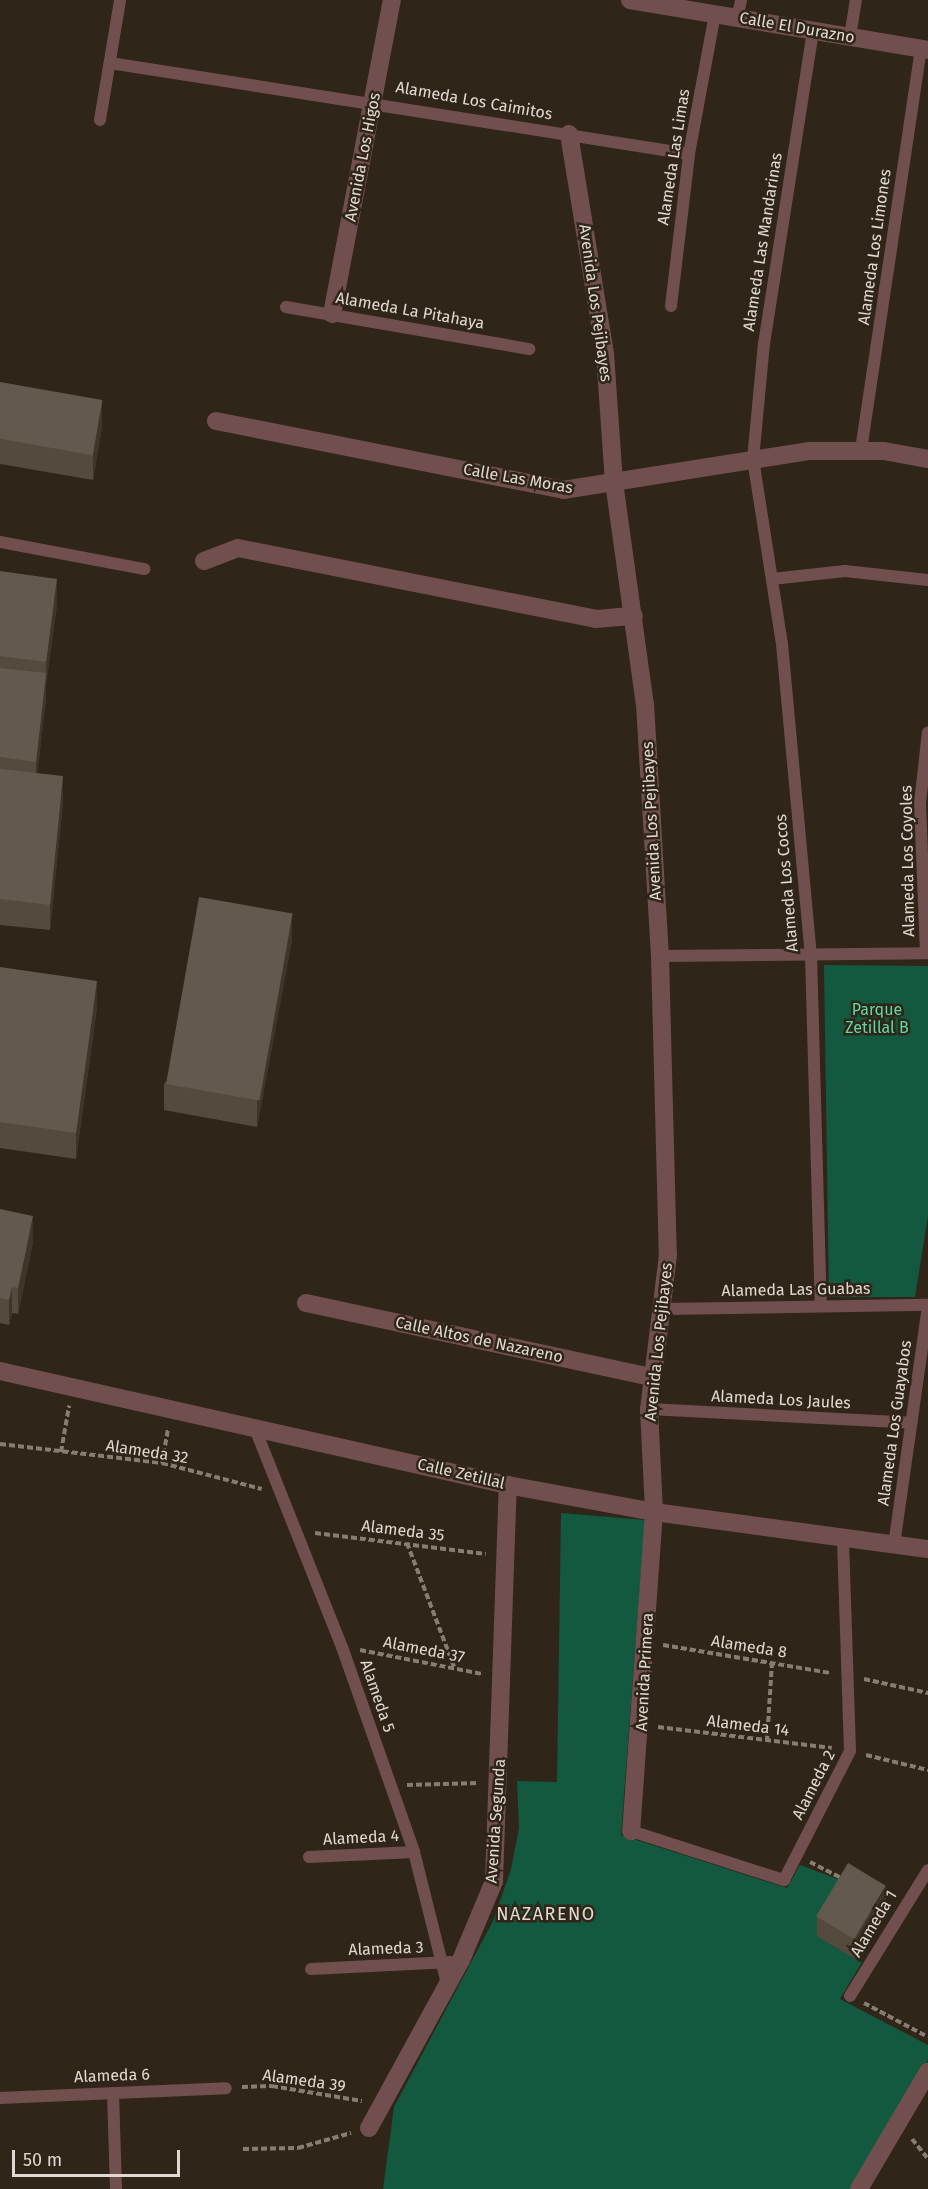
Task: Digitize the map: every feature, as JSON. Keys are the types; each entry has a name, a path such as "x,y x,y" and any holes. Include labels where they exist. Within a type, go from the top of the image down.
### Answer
{"street":[{"name":"Avenida Los Higos","path":"332,314 392,0"},
{"name":"Calle El Durazno","path":"634,0 715,14 739,9 813,31 925,49"},
{"name":"Avenida Los Pejibayes","path":"569,134 606,354 614,482 645,704 660,956 664,1309 649,1409 654,1512"},
{"name":"Calle Las Moras","path":"216,421 563,490 753,459 861,450 928,459"},
{"path":"204,561 238,548 596,619 634,616"},
{"name":"Calle Altos de Nazareno","path":"306,1304 652,1377"},
{"name":"Calle Zetillal","path":"0,1371 254,1426 508,1485 654,1512 928,1549"},
{"name":"Avenida Segunda","path":"369,2128 447,1983 453,1962 494,1881 500,1782 504,1557 508,1485"},
{"name":"Avenida Primera","path":"631,1831 642,1725 654,1512"},
{"path":"859,2189 928,2072"}],"lane":[{"path":"100,120 120,0"},
{"path":"850,37 856,0"},
{"name":"Alameda Las Limas","path":"670,306 689,154 715,14"},
{"name":"Alameda Las Mandarinas","path":"753,459 764,343 813,31"},
{"name":"Alameda Los Limones","path":"861,450 925,49"},
{"name":"Alameda Los Caimitos","path":"110,63 374,101 689,154"},
{"name":"Alameda La Pitahaya","path":"285,307 529,349"},
{"name":"Alameda Los Cocos","path":"753,459 772,579 811,955 821,1306"},
{"path":"0,542 144,569"},
{"path":"772,579 845,571 928,580"},
{"name":"Alameda Los Coyoles","path":"927,953 920,803 928,732"},
{"path":"660,956 927,953"},
{"name":"Alameda Las Guabas","path":"664,1309 928,1305"},
{"name":"Alameda Los Guayabos","path":"894,1545 928,1305"},
{"name":"Alameda Los Jaules","path":"649,1409 912,1424"},
{"name":"Alameda 5","path":"254,1426 342,1647 453,1962"},
{"name":"Alameda 2","path":"631,1831 784,1880 850,1751 843,1539"},
{"name":"Alameda 4","path":"309,1857 414,1852"},
{"name":"Alameda 1","path":"850,1996 928,1870"},
{"name":"Alameda 3","path":"311,1969 453,1962"},
{"name":"Alameda 6","path":"0,2098 226,2088"},
{"path":"114,2093 116,2189"}],"path":[{"path":"61,1452 72,1386"},
{"path":"162,1463 171,1408"},
{"name":"Alameda 32","path":"0,1444 162,1463 257,1487 285,1502"},
{"name":"Alameda 35","path":"298,1532 407,1543 504,1557"},
{"path":"407,1543 454,1668"},
{"name":"Alameda 8","path":"646,1642 847,1675 928,1693"},
{"name":"Alameda 37","path":"342,1647 501,1678"},
{"path":"766,1740 772,1663"},
{"name":"Alameda 14","path":"642,1725 850,1751 928,1770"},
{"path":"390,1785 500,1782"},
{"path":"796,1855 850,1881"},
{"path":"850,1996 928,2037"},
{"name":"Alameda 39","path":"226,2088 272,2086 380,2104"},
{"path":"243,2149 298,2148 369,2128"}],"green space":[{"name":"Parque Zetillal B","path":"824,965 928,966 928,1216 915,1297 829,1297"},
{"path":"561,1513 645,1520 621,1835 787,1888 800,1865 848,1883 855,1959 862,1962 840,1999 928,2045 928,2060 851,2189 383,2189 394,2107 493,1921 511,1869 519,1828 517,1781 557,1782"}],"building":[{"path":"0,382 102,400 93,455 0,439"},
{"path":"0,571 57,579 46,662 0,656"},
{"path":"0,668 46,673 36,762 0,757"},
{"path":"0,769 63,776 50,905 0,899"},
{"path":"199,897 293,913 260,1101 166,1084"},
{"path":"0,967 97,981 76,1133 0,1122"},
{"path":"0,1209 33,1216 18,1288 12,1287 9,1300 0,1298"},
{"path":"848,1863 886,1886 854,1939 816,1916"}],"district":[{"name":"NAZARENO","path":"546,1914"}]}
